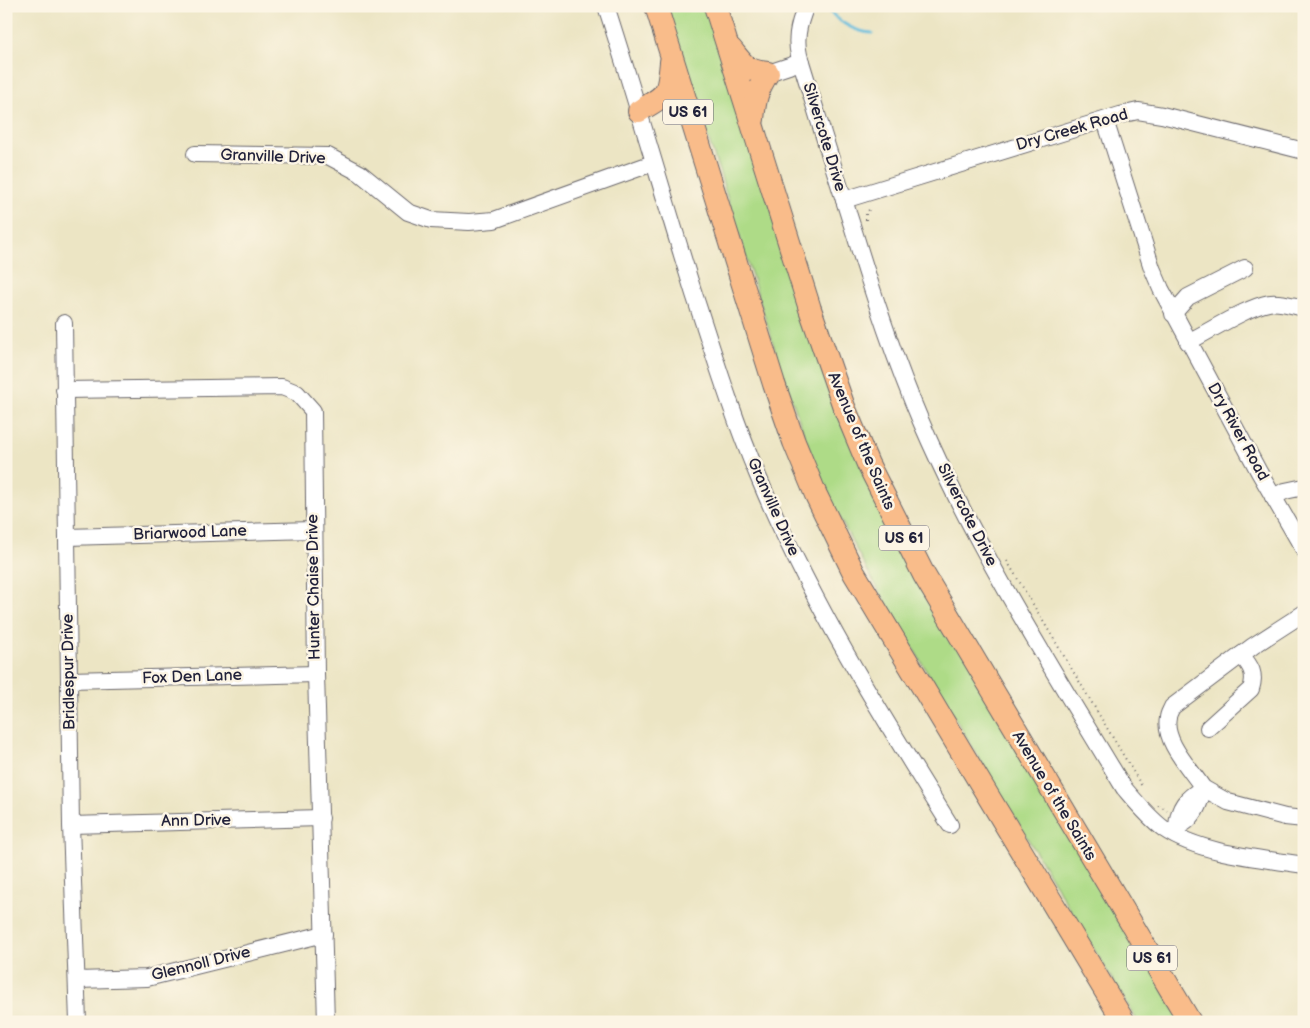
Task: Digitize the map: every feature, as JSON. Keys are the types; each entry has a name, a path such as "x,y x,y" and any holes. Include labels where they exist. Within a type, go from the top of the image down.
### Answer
{"highway":[{"name":"US 61","path":"656,6 786,417 826,518 854,573 1124,1022"},
{"name":"Avenue of the Saints","path":"715,6 826,357 862,448 895,520 960,637 1190,1022"},
{"path":"727,44 747,68 754,72 768,73 758,88 753,128"},
{"path":"640,111 660,99 668,90 672,58"},
{"path":"640,111 662,111 671,114 680,120 697,138"}],"street":[{"name":"Granville Drive","path":"606,6 640,111 653,164 734,413 758,476 787,542 837,637 950,825"},
{"path":"801,62 797,50 797,41 799,22 806,6"},
{"name":"Silvercote Drive","path":"768,73 801,62 876,303 901,373 929,440 955,495 1021,615 1124,788 1143,810 1164,829 1176,825 1204,848 1304,865"},
{"name":"Dry Creek Road","path":"844,200 1138,111 1162,115 1304,151"},
{"name":"Dry River Road","path":"1105,120 1152,268 1173,314 1304,550"},
{"name":"Granville Drive","path":"195,154 328,156 360,173 408,212 430,220 470,222 494,220 653,164"},
{"path":"1173,314 1188,297 1245,268"},
{"path":"1188,342 1256,307 1269,303 1284,303 1304,308"},
{"name":"Bridlespur Drive","path":"64,323 71,825 78,1022"},
{"name":"Hunter Chaise Drive","path":"64,390 282,387 297,393 313,410 316,674 326,1022"},
{"path":"1273,496 1304,487"},
{"name":"Briarwood Lane","path":"66,536 313,530"},
{"path":"1304,613 1241,655 1172,707 1168,718 1168,730 1172,743 1203,788 1228,802 1285,817 1304,817"},
{"path":"1208,728 1251,689 1254,680 1253,671 1241,655"},
{"name":"Fox Den Lane","path":"69,680 316,674"},
{"path":"1176,825 1187,821 1201,801 1203,788"},
{"name":"Ann Drive","path":"71,825 321,818"},
{"name":"Glennoll Drive","path":"77,980 147,978 324,934"}],"path":[{"path":"864,194 871,208 866,214 867,227"},
{"path":"1006,559 1144,789"},
{"path":"1153,799 1176,825"}],"green space":[{"path":"665,6 706,6 836,408 1181,1022 1138,1022 898,623 867,570 833,505 812,456 783,375"}],"waterway":[{"path":"826,6 846,25 872,33"}]}
